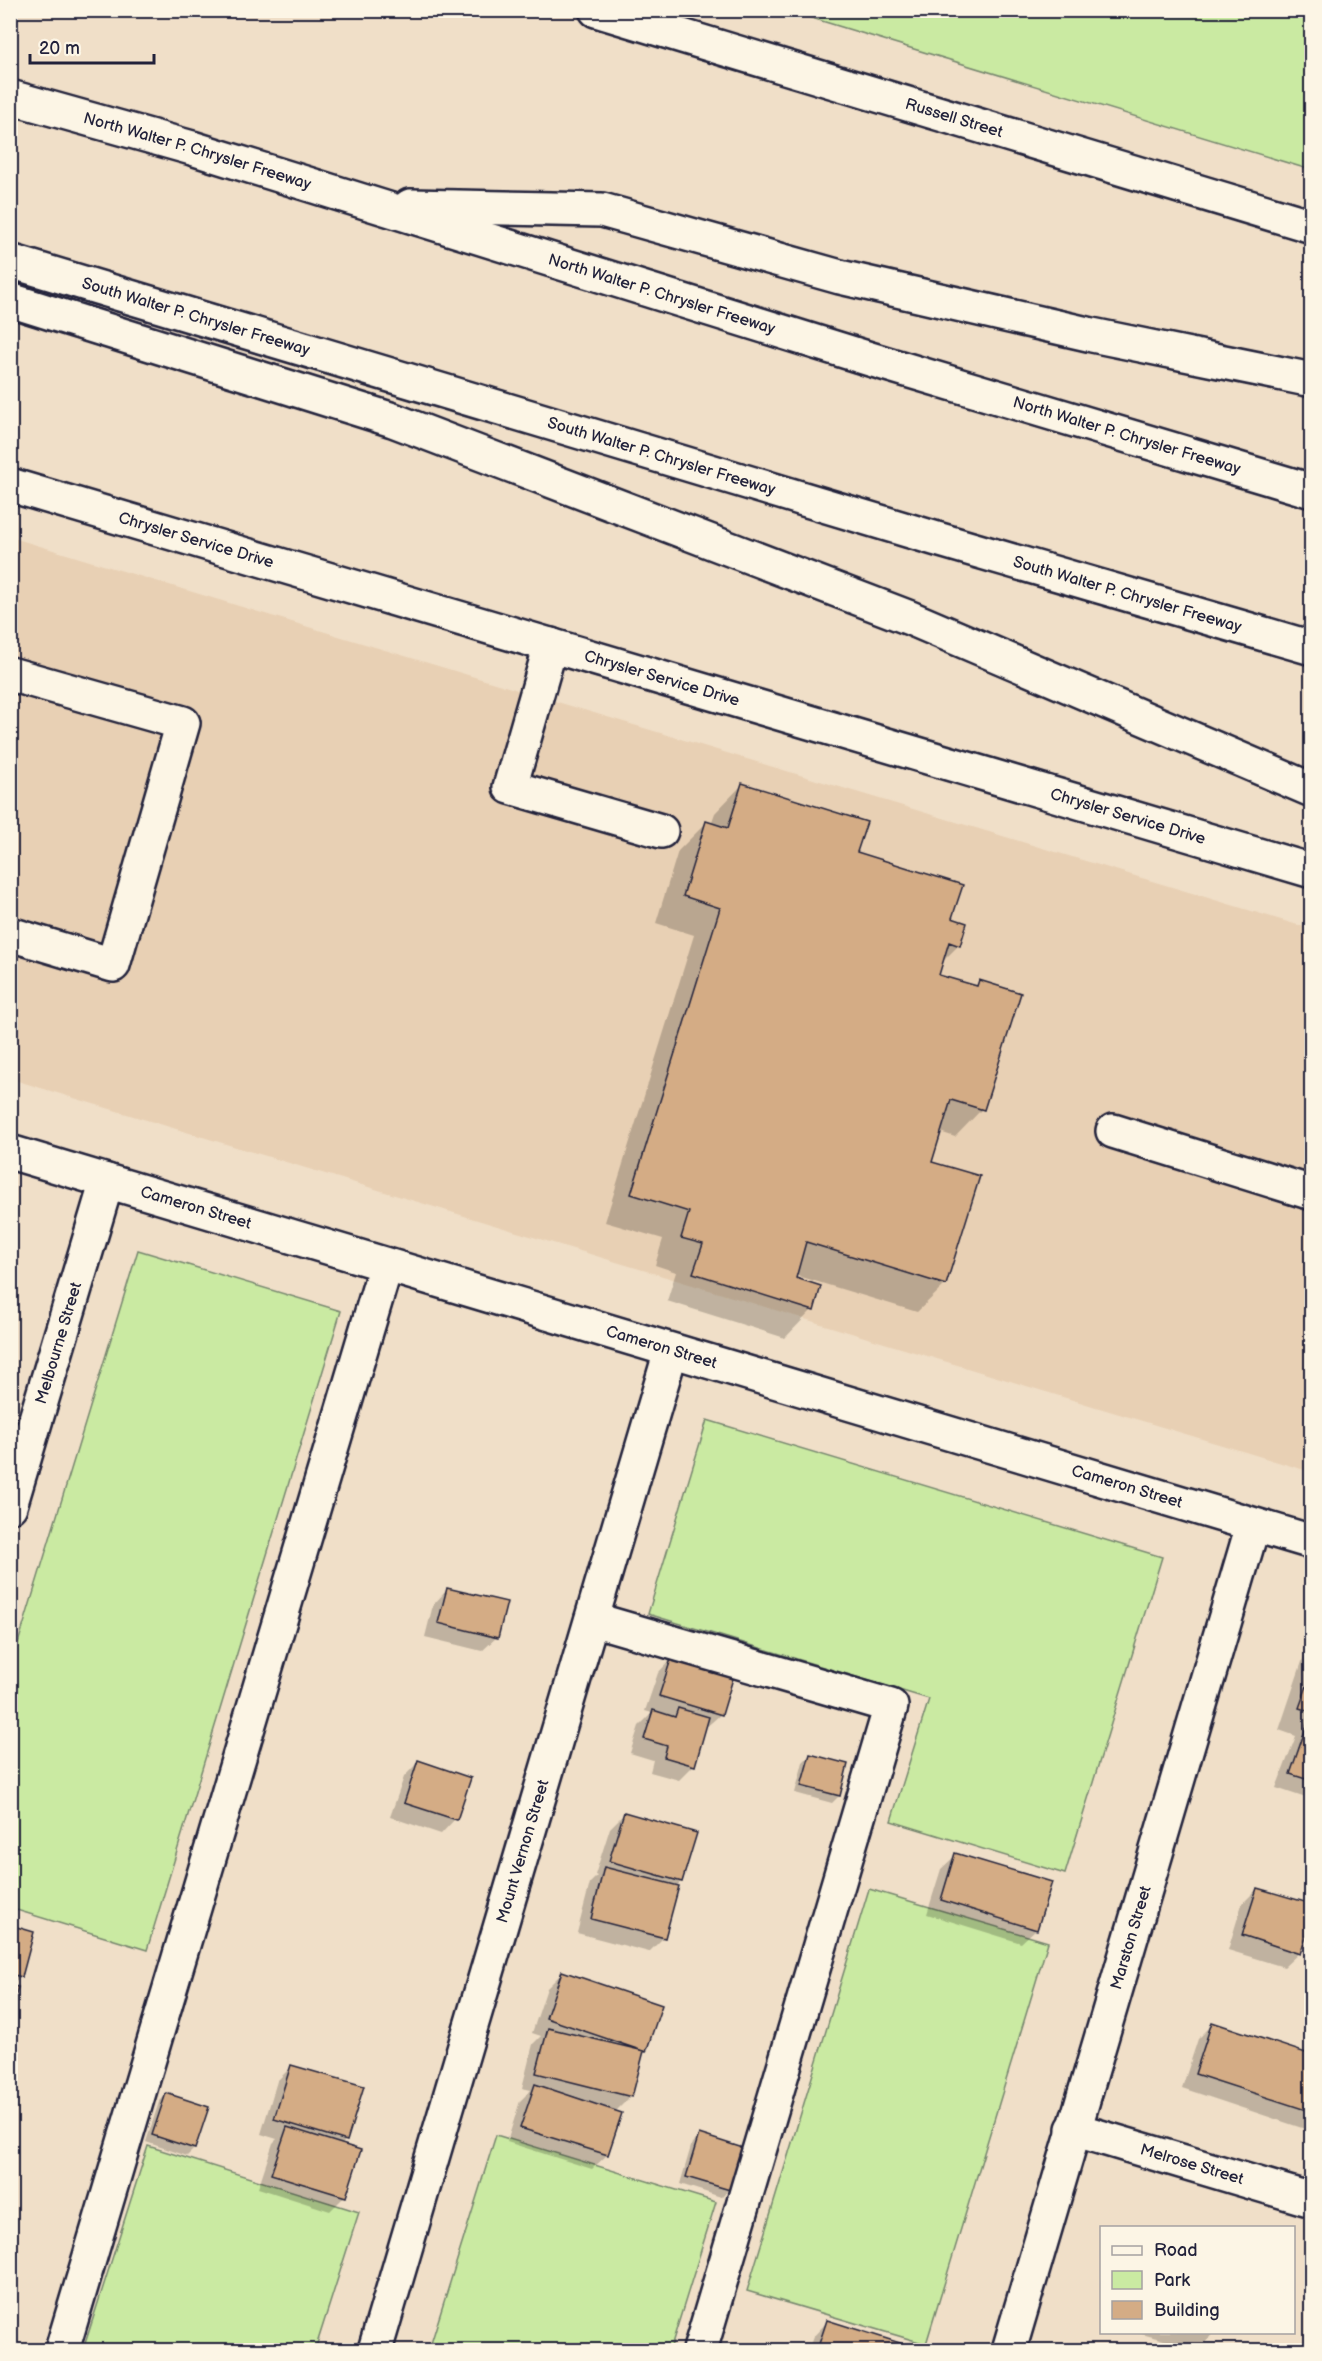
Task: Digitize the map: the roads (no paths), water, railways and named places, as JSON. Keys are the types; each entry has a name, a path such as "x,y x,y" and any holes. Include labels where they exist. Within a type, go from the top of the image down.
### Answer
{"main road":[{"name":"Russell Street","path":"596,10 1311,226"},
{"name":"North Walter P. Chrysler Freeway","path":"10,98 192,148 1311,491"},
{"path":"372,205 602,210 840,277 1092,335 1311,380"},
{"name":"South Walter P. Chrysler Freeway","path":"10,261 937,539 1311,648"},
{"path":"10,300 393,420 910,618 1311,790"},
{"name":"Chrysler Service Drive","path":"10,485 1311,871"},
{"path":"551,645 510,787 661,831"},
{"path":"10,674 183,723 113,965 10,934"},
{"path":"1113,1131 1311,1193"},
{"name":"Cameron Street","path":"10,1152 1311,1542"},
{"name":"Melbourne Street","path":"10,1506 107,1181"},
{"path":"62,2350 386,1265"},
{"name":"Mount Vernon Street","path":"375,2350 671,1351"},
{"name":"Marston Street","path":"1009,2350 1253,1525"},
{"path":"592,1619 891,1706 700,2350"},
{"name":"Melrose Street","path":"1073,2129 1311,2200"}]}
